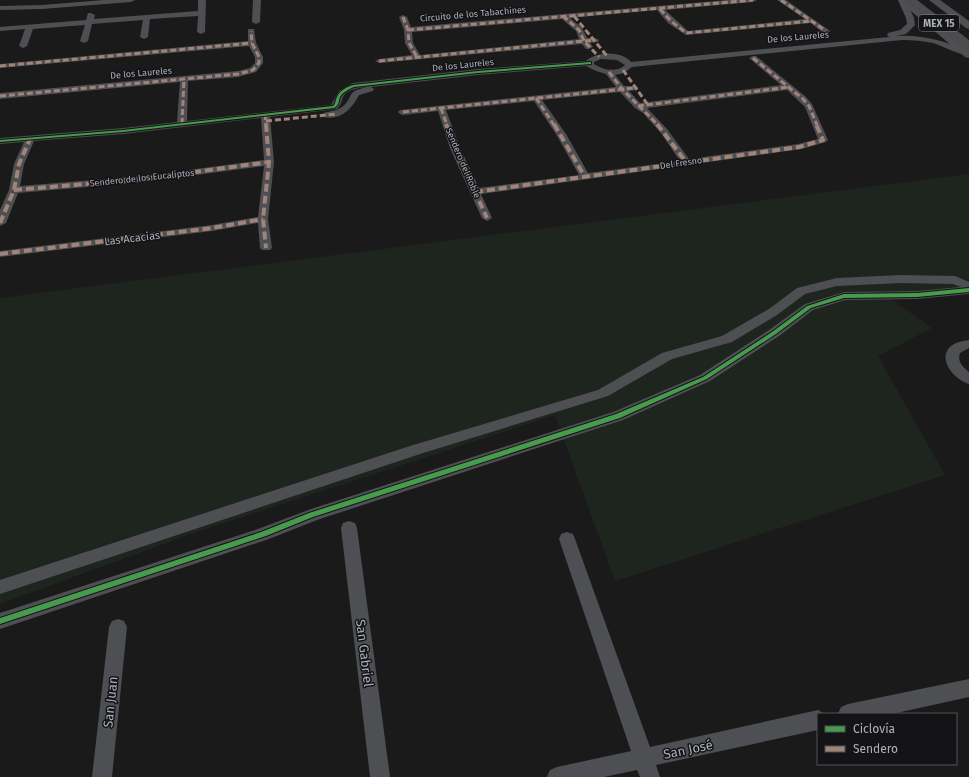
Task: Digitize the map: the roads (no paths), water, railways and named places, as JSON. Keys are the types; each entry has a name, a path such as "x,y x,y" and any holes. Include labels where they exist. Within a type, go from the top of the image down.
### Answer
{"highway":[{"name":"MEX 15","path":"910,0 968,51"},
{"name":"MEX 15","path":"925,0 969,33"}],"street":[{"path":"0,8 131,0"},
{"path":"201,32 202,0"},
{"path":"256,0 256,22"},
{"name":"Circuito de los Tabachines","path":"408,30 753,0"},
{"path":"780,0 796,9 826,31"},
{"path":"902,0 968,51"},
{"name":"De los Laureles","path":"899,36 911,25 910,18 902,0"},
{"path":"934,0 969,26"},
{"path":"84,41 94,3"},
{"path":"660,9 686,33 811,21"},
{"path":"0,29 202,12"},
{"path":"563,16 579,30 584,41 603,56"},
{"path":"574,16 595,40 603,56"},
{"path":"144,37 147,17"},
{"name":"Circuito de los Tabachines","path":"403,17 408,30 409,44 417,57"},
{"path":"22,46 30,27"},
{"name":"De los Laureles","path":"0,96 238,74 254,70 259,63 259,57 252,43 251,31"},
{"name":"De los Laureles","path":"603,56 623,59 666,56 778,43 899,36 937,41 968,51"},
{"name":"De los Laureles","path":"379,60 595,40"},
{"name":"De los Laureles","path":"609,72 626,68 847,40"},
{"name":"De los Laureles","path":"0,66 252,43"},
{"path":"778,43 785,48"},
{"path":"603,56 593,59 592,66 609,72 622,89 644,107 789,87"},
{"name":"Del Fresno","path":"475,192 799,147 823,140 809,106 803,99 752,58"},
{"path":"623,59 628,61 626,68 644,107 686,162"},
{"name":"De los Laureles","path":"266,118 334,107 337,104 337,96 341,92 353,86 478,72 592,66"},
{"name":"De los Laureles","path":"266,118 337,114 348,107 354,95 367,90 592,66"},
{"path":"182,124 184,79"},
{"path":"403,112 634,88"},
{"path":"536,98 560,134 585,177"},
{"name":"Sendero del Roble","path":"441,108 455,148 487,218"},
{"path":"0,141 182,124 266,118 269,162 263,219 266,248"},
{"path":"0,223 14,190 19,164 30,139"},
{"name":"Sendero de los Eucaliptos","path":"14,190 143,179 269,162"},
{"name":"Las Acacias","path":"0,254 197,230 263,219"},
{"path":"0,587 415,450 603,393 667,356 727,339 773,312 801,291 837,282 900,279 956,280 969,286"},
{"path":"0,622 263,534 311,515 618,416 705,378 774,333 810,307 844,296 917,295 969,290"},
{"path":"969,344 956,349 951,359 958,371 969,379"},
{"name":"San Gabriel","path":"349,528 380,777"},
{"path":"567,539 646,768"},
{"name":"San Juan","path":"102,777 118,627"},
{"path":"853,713 969,688"},
{"name":"San José","path":"557,777 646,768 817,720"}]}
